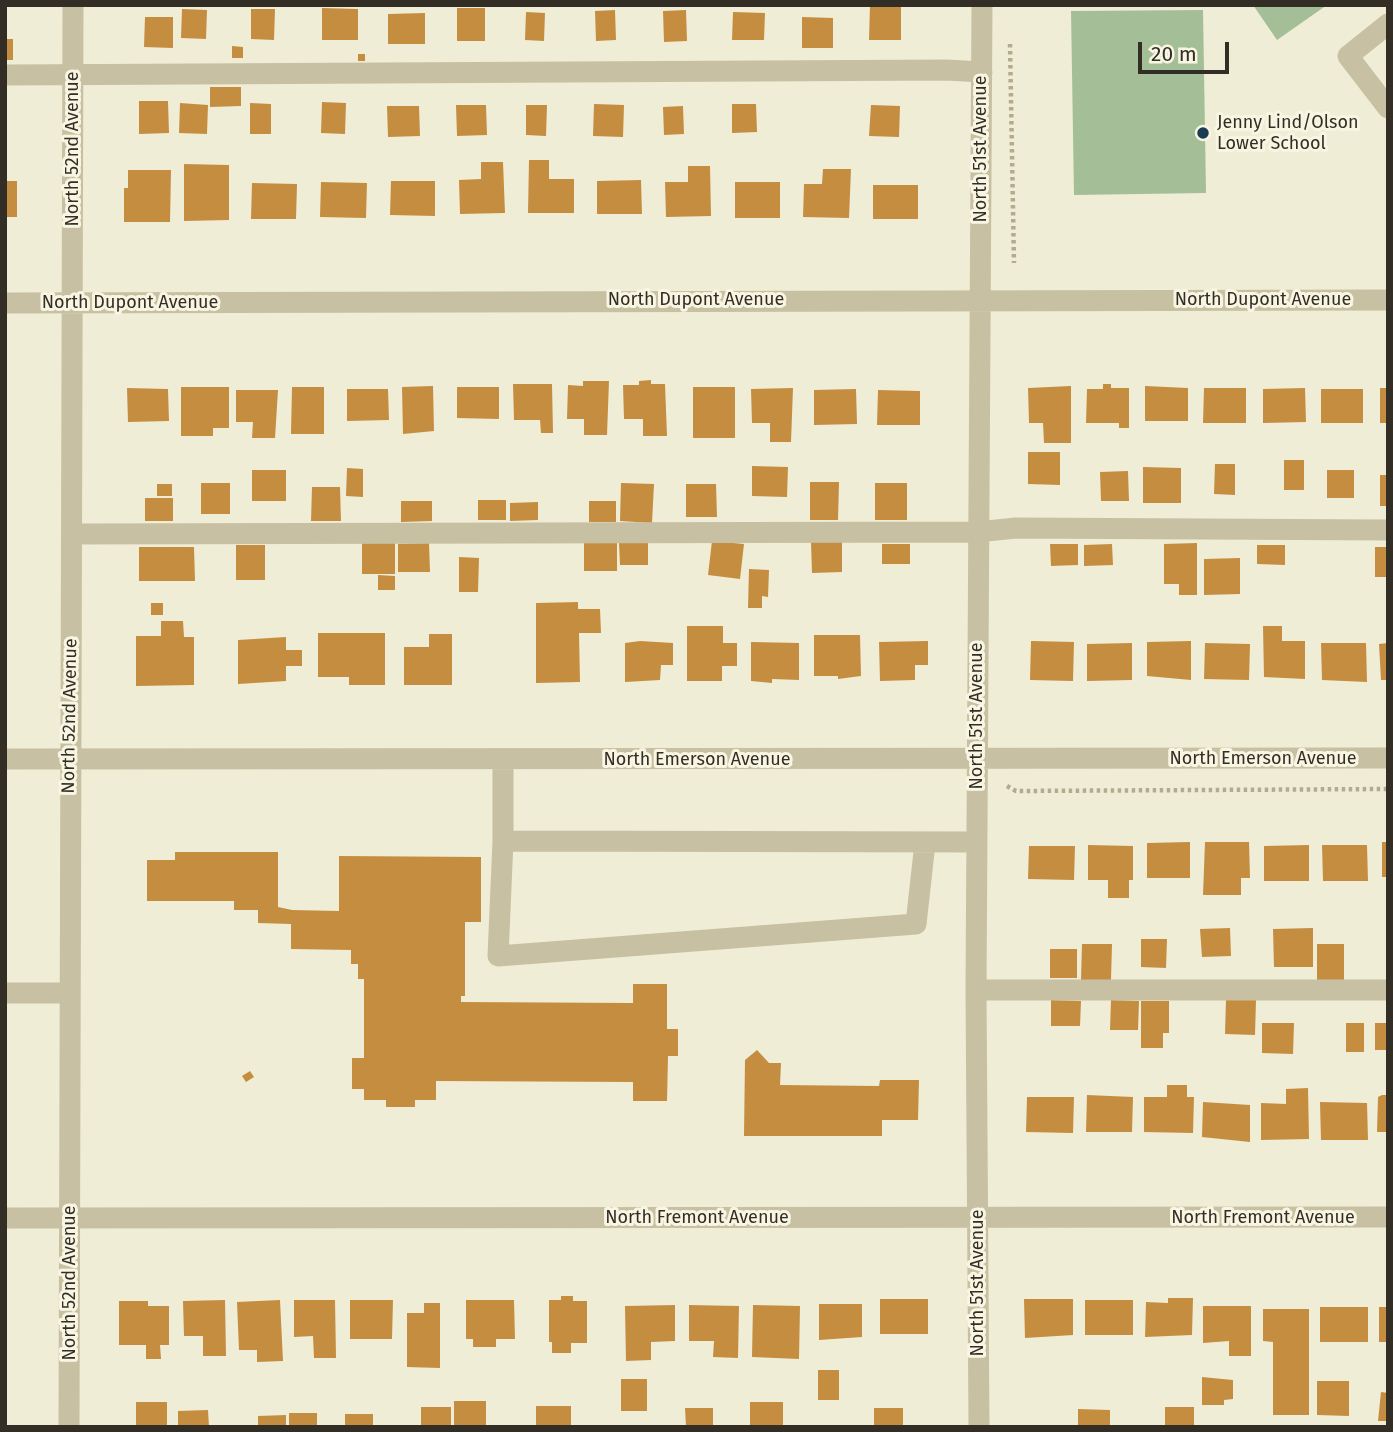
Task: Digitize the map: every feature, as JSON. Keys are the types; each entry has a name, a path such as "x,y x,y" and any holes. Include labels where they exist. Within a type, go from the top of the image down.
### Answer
{"street":[{"name":"North 52nd Avenue","path":"69,1427 73,5"},
{"name":"North 51st Avenue","path":"979,1427 976,990 982,5"},
{"path":"1388,24 1348,56 1388,108"},
{"path":"5,75 932,70 982,72"},
{"name":"North Dupont Avenue","path":"5,303 1388,300"},
{"path":"72,534 977,532 1016,527 1388,530"},
{"name":"North Emerson Avenue","path":"5,759 977,761 1388,758"},
{"path":"503,759 498,956 916,924 925,843"},
{"path":"503,841 977,842"},
{"path":"976,990 1388,990"},
{"path":"5,993 70,993"},
{"name":"North Fremont Avenue","path":"5,1218 1388,1217"}],"path":[{"path":"1010,32 1014,263"},
{"path":"1007,786 1016,791 1388,789"}],"green space":[{"path":"1253,5 1327,5 1277,40"},
{"path":"1203,10 1206,193 1074,195 1071,11"}],"building":[{"path":"870,5 901,5 901,40 869,40"},
{"path":"322,8 358,9 358,40 322,40"},
{"path":"457,8 485,8 485,41 457,41"},
{"path":"182,9 207,10 206,39 181,38"},
{"path":"251,9 275,9 274,40 251,39"},
{"path":"615,10 616,40 596,41 595,11"},
{"path":"686,10 687,41 664,42 663,11"},
{"path":"526,12 545,13 544,41 525,40"},
{"path":"733,12 765,13 764,40 732,40"},
{"path":"425,13 425,44 388,44 388,14"},
{"path":"145,17 173,17 173,48 144,47"},
{"path":"802,17 833,18 833,48 802,48"},
{"path":"5,39 13,39 13,60 5,60"},
{"path":"232,46 243,47 243,58 232,58"},
{"path":"358,54 365,54 365,61 358,61"},
{"path":"210,87 241,87 241,106 210,107"},
{"path":"139,101 168,101 169,133 139,134"},
{"path":"322,102 346,103 345,134 321,133"},
{"path":"180,103 208,105 207,134 179,133"},
{"path":"250,103 271,104 271,134 250,134"},
{"path":"594,104 624,105 623,137 593,136"},
{"path":"732,104 756,104 757,132 732,133"},
{"path":"456,105 486,105 487,135 457,136"},
{"path":"526,105 547,105 546,136 526,135"},
{"path":"871,105 900,106 899,137 869,136"},
{"path":"387,106 419,106 420,136 388,137"},
{"path":"683,106 684,134 664,135 663,107"},
{"path":"529,160 549,160 549,179 574,179 574,213 528,213"},
{"path":"481,162 503,162 505,213 460,214 459,180 481,179"},
{"path":"184,164 229,165 229,220 184,221"},
{"path":"688,166 710,166 711,216 666,217 665,182 688,182"},
{"path":"823,169 851,169 849,218 803,217 804,184 822,184"},
{"path":"128,170 171,170 170,222 124,222 124,188 128,188"},
{"path":"641,180 642,214 597,214 597,181"},
{"path":"5,181 17,181 17,217 5,217"},
{"path":"391,181 435,181 435,216 390,215"},
{"path":"321,182 367,183 366,218 320,217"},
{"path":"735,182 780,182 780,218 735,218"},
{"path":"252,183 297,184 296,219 251,219"},
{"path":"873,185 918,185 918,219 873,219"},
{"path":"651,380 651,384 665,384 667,436 643,436 643,419 624,419 623,385 639,385 639,381"},
{"path":"583,381 609,381 607,435 584,435 584,419 567,419 568,385 583,386"},
{"path":"513,384 552,384 553,433 541,433 540,420 514,420"},
{"path":"1103,384 1111,384 1111,388 1129,388 1129,428 1119,428 1119,423 1086,423 1087,389 1103,389"},
{"path":"433,386 434,431 403,434 402,387"},
{"path":"1071,386 1071,443 1044,443 1043,423 1029,423 1028,388"},
{"path":"1145,386 1188,388 1188,421 1145,421"},
{"path":"181,387 229,387 229,428 213,428 213,436 181,436"},
{"path":"292,387 324,387 324,434 291,434"},
{"path":"457,387 499,387 499,419 457,418"},
{"path":"693,387 735,387 735,438 693,438"},
{"path":"127,388 168,389 169,421 128,422"},
{"path":"793,388 791,442 770,442 770,423 752,423 751,389"},
{"path":"1204,388 1246,388 1246,423 1203,423"},
{"path":"1305,388 1306,422 1263,423 1263,389"},
{"path":"1380,388 1388,388 1388,423 1380,423"},
{"path":"347,389 388,389 389,420 347,421"},
{"path":"856,389 857,424 814,425 814,390"},
{"path":"1321,389 1363,389 1363,423 1321,423"},
{"path":"236,390 278,390 275,438 252,438 253,422 236,422"},
{"path":"878,390 920,391 920,425 877,425"},
{"path":"1028,452 1060,452 1060,485 1028,484"},
{"path":"1284,460 1304,460 1304,490 1284,490"},
{"path":"1215,464 1235,464 1235,495 1214,494"},
{"path":"752,466 788,467 787,497 752,496"},
{"path":"1143,467 1181,468 1181,503 1143,503"},
{"path":"347,468 363,469 363,497 346,496"},
{"path":"252,470 286,470 286,501 252,501"},
{"path":"1327,470 1354,470 1354,498 1327,498"},
{"path":"1128,471 1129,501 1101,501 1100,472"},
{"path":"1380,475 1388,475 1388,506 1380,506"},
{"path":"810,482 839,482 838,520 810,520"},
{"path":"201,483 230,483 230,514 201,514"},
{"path":"621,483 654,484 652,523 620,521"},
{"path":"875,483 907,483 907,520 875,520"},
{"path":"157,484 172,484 172,496 157,496"},
{"path":"686,484 716,484 717,517 686,517"},
{"path":"312,487 340,487 341,521 311,521"},
{"path":"145,498 173,498 173,521 145,521"},
{"path":"478,500 506,500 506,520 478,520"},
{"path":"401,501 432,501 432,521 401,522"},
{"path":"589,501 616,501 616,522 589,522"},
{"path":"538,502 538,520 510,521 510,503"},
{"path":"712,541 744,544 740,579 708,575"},
{"path":"842,541 842,572 812,573 811,542"},
{"path":"362,542 395,543 395,574 362,574"},
{"path":"584,542 617,542 617,571 584,571"},
{"path":"429,543 430,572 398,572 398,544"},
{"path":"619,543 648,543 648,565 620,565"},
{"path":"1197,543 1197,595 1179,595 1179,584 1164,584 1164,544"},
{"path":"882,544 910,544 910,564 882,564"},
{"path":"1050,544 1078,544 1078,565 1051,566"},
{"path":"1112,544 1113,565 1084,566 1084,545"},
{"path":"236,545 265,545 265,580 236,580"},
{"path":"1257,545 1285,545 1285,565 1257,564"},
{"path":"139,547 194,547 195,581 139,581"},
{"path":"1375,547 1388,547 1388,577 1375,577"},
{"path":"459,557 479,558 478,592 459,592"},
{"path":"1240,558 1240,594 1204,595 1204,559"},
{"path":"749,569 769,570 768,597 762,596 762,608 748,608"},
{"path":"378,575 395,576 395,590 378,590"},
{"path":"578,602 578,609 600,609 601,633 579,633 580,682 536,683 536,603"},
{"path":"151,603 163,603 163,615 151,615"},
{"path":"161,621 183,621 184,637 194,637 194,685 136,686 136,636 161,636"},
{"path":"687,626 723,626 723,643 737,643 737,666 722,666 722,681 687,681"},
{"path":"1263,626 1282,626 1282,641 1305,641 1305,679 1264,677"},
{"path":"318,633 385,633 385,685 349,685 349,677 318,677"},
{"path":"429,634 452,634 452,685 404,685 404,647 429,647"},
{"path":"814,635 860,635 861,676 838,679 838,676 814,676"},
{"path":"286,637 286,650 302,650 302,666 286,666 286,681 238,684 238,640"},
{"path":"928,641 928,665 915,665 915,680 880,681 879,642"},
{"path":"1031,641 1074,642 1073,681 1030,680"},
{"path":"1191,641 1191,680 1147,676 1147,642"},
{"path":"751,642 799,643 799,680 772,679 772,683 751,681"},
{"path":"625,643 673,643 673,665 661,665 660,680 625,682"},
{"path":"1132,643 1132,680 1087,681 1087,644"},
{"path":"1205,643 1250,644 1249,680 1204,679"},
{"path":"1321,643 1366,643 1367,682 1322,680"},
{"path":"1388,643 1388,680 1381,680 1379,644"},
{"path":"1190,842 1190,878 1147,878 1147,843"},
{"path":"1205,842 1249,842 1250,878 1241,878 1241,895 1203,895"},
{"path":"1382,842 1388,842 1388,877 1382,877"},
{"path":"1088,845 1133,846 1133,880 1129,880 1129,898 1108,898 1108,880 1088,880"},
{"path":"1309,845 1309,881 1264,881 1264,846"},
{"path":"1322,845 1367,845 1368,881 1323,881"},
{"path":"1029,846 1075,846 1074,880 1028,879"},
{"path":"175,852 278,852 278,907 339,911 339,856 481,857 481,922 465,922 465,996 461,996 461,1002 633,1003 633,984 667,984 667,1029 678,1029 678,1056 668,1056 667,1101 633,1101 633,1082 436,1081 436,1100 415,1100 415,1107 386,1107 386,1100 364,1100 364,1089 352,1089 352,1058 364,1058 364,979 358,979 358,964 351,964 351,950 291,949 291,924 258,923 258,910 234,910 234,901 147,901 147,860 175,860"},
{"path":"1230,928 1231,956 1202,957 1200,929"},
{"path":"1313,928 1313,967 1274,967 1273,929"},
{"path":"1141,939 1167,939 1166,968 1141,967"},
{"path":"1082,944 1112,944 1111,980 1081,980"},
{"path":"1317,944 1344,944 1344,980 1317,980"},
{"path":"1050,949 1077,949 1077,978 1050,978"},
{"path":"1226,999 1256,1000 1255,1035 1225,1034"},
{"path":"1051,1000 1081,1001 1080,1026 1051,1026"},
{"path":"1111,1000 1139,1001 1138,1030 1110,1030"},
{"path":"1141,1001 1169,1001 1169,1033 1163,1033 1163,1048 1141,1048"},
{"path":"1262,1023 1294,1023 1293,1054 1262,1053"},
{"path":"1346,1023 1364,1023 1364,1052 1346,1052"},
{"path":"1375,1023 1388,1023 1388,1050 1375,1050"},
{"path":"757,1050 769,1063 781,1063 780,1085 879,1086 880,1080 919,1080 918,1120 882,1120 882,1136 744,1136 745,1060"},
{"path":"250,1071 254,1077 246,1082 242,1076"},
{"path":"1167,1085 1187,1085 1187,1097 1194,1097 1193,1133 1144,1132 1144,1097 1167,1097"},
{"path":"1308,1088 1309,1139 1261,1140 1261,1103 1286,1104 1286,1089"},
{"path":"1087,1095 1133,1097 1132,1132 1086,1132"},
{"path":"1388,1095 1388,1132 1377,1132 1378,1097"},
{"path":"1027,1097 1074,1097 1073,1133 1026,1132"},
{"path":"1203,1102 1250,1105 1250,1142 1202,1137"},
{"path":"1320,1102 1367,1103 1368,1140 1321,1140"},
{"path":"561,1296 573,1296 573,1301 587,1301 587,1343 571,1343 571,1353 552,1353 552,1342 549,1342 549,1300 561,1300"},
{"path":"1168,1298 1193,1298 1192,1335 1145,1337 1146,1302 1168,1303"},
{"path":"880,1299 928,1299 928,1334 880,1334"},
{"path":"1024,1299 1073,1299 1073,1335 1025,1338"},
{"path":"225,1300 226,1356 203,1356 203,1336 184,1336 183,1301"},
{"path":"280,1300 283,1361 257,1362 257,1350 239,1350 237,1302"},
{"path":"294,1300 335,1300 336,1358 314,1358 313,1336 294,1337"},
{"path":"350,1300 393,1300 392,1339 350,1339"},
{"path":"466,1300 514,1300 515,1339 496,1339 496,1347 473,1347 473,1339 466,1339"},
{"path":"1085,1300 1133,1300 1133,1335 1085,1335"},
{"path":"119,1301 148,1301 148,1306 169,1306 169,1345 160,1345 161,1359 146,1359 146,1345 119,1345"},
{"path":"424,1303 440,1303 440,1368 407,1367 407,1313 424,1313"},
{"path":"819,1304 862,1304 862,1337 819,1340"},
{"path":"675,1305 675,1341 651,1342 651,1360 626,1361 625,1306"},
{"path":"689,1305 739,1306 738,1358 713,1357 714,1341 689,1341"},
{"path":"753,1305 800,1306 799,1359 752,1357"},
{"path":"1203,1306 1251,1306 1251,1356 1229,1356 1229,1341 1203,1343"},
{"path":"1320,1307 1368,1307 1368,1342 1320,1342"},
{"path":"1379,1307 1388,1307 1388,1342 1379,1342"},
{"path":"1263,1309 1309,1309 1309,1415 1273,1415 1273,1342 1263,1341"},
{"path":"818,1370 839,1370 839,1400 818,1400"},
{"path":"1202,1377 1233,1380 1233,1399 1224,1400 1224,1405 1202,1405"},
{"path":"621,1379 647,1379 647,1411 621,1411"},
{"path":"1317,1381 1349,1381 1349,1416 1317,1415"},
{"path":"1381,1392 1388,1393 1388,1421 1378,1421"},
{"path":"454,1401 486,1401 486,1427 454,1427"},
{"path":"136,1402 167,1402 167,1427 136,1427"},
{"path":"750,1402 783,1402 783,1427 750,1427"},
{"path":"536,1406 571,1406 571,1427 536,1427"},
{"path":"421,1407 451,1407 451,1427 421,1427"},
{"path":"1165,1407 1194,1407 1194,1427 1165,1427"},
{"path":"685,1408 713,1408 713,1427 686,1427"},
{"path":"874,1408 903,1408 903,1427 874,1427"},
{"path":"1078,1409 1110,1410 1110,1427 1078,1427"},
{"path":"208,1410 209,1427 178,1427 178,1411"},
{"path":"289,1413 317,1413 317,1427 289,1427"},
{"path":"345,1414 373,1414 373,1427 345,1427"},
{"path":"286,1415 286,1427 258,1427 258,1416"}],"place":[{"name":"Jenny Lind/Olson Lower School","path":"1203,133"}]}
